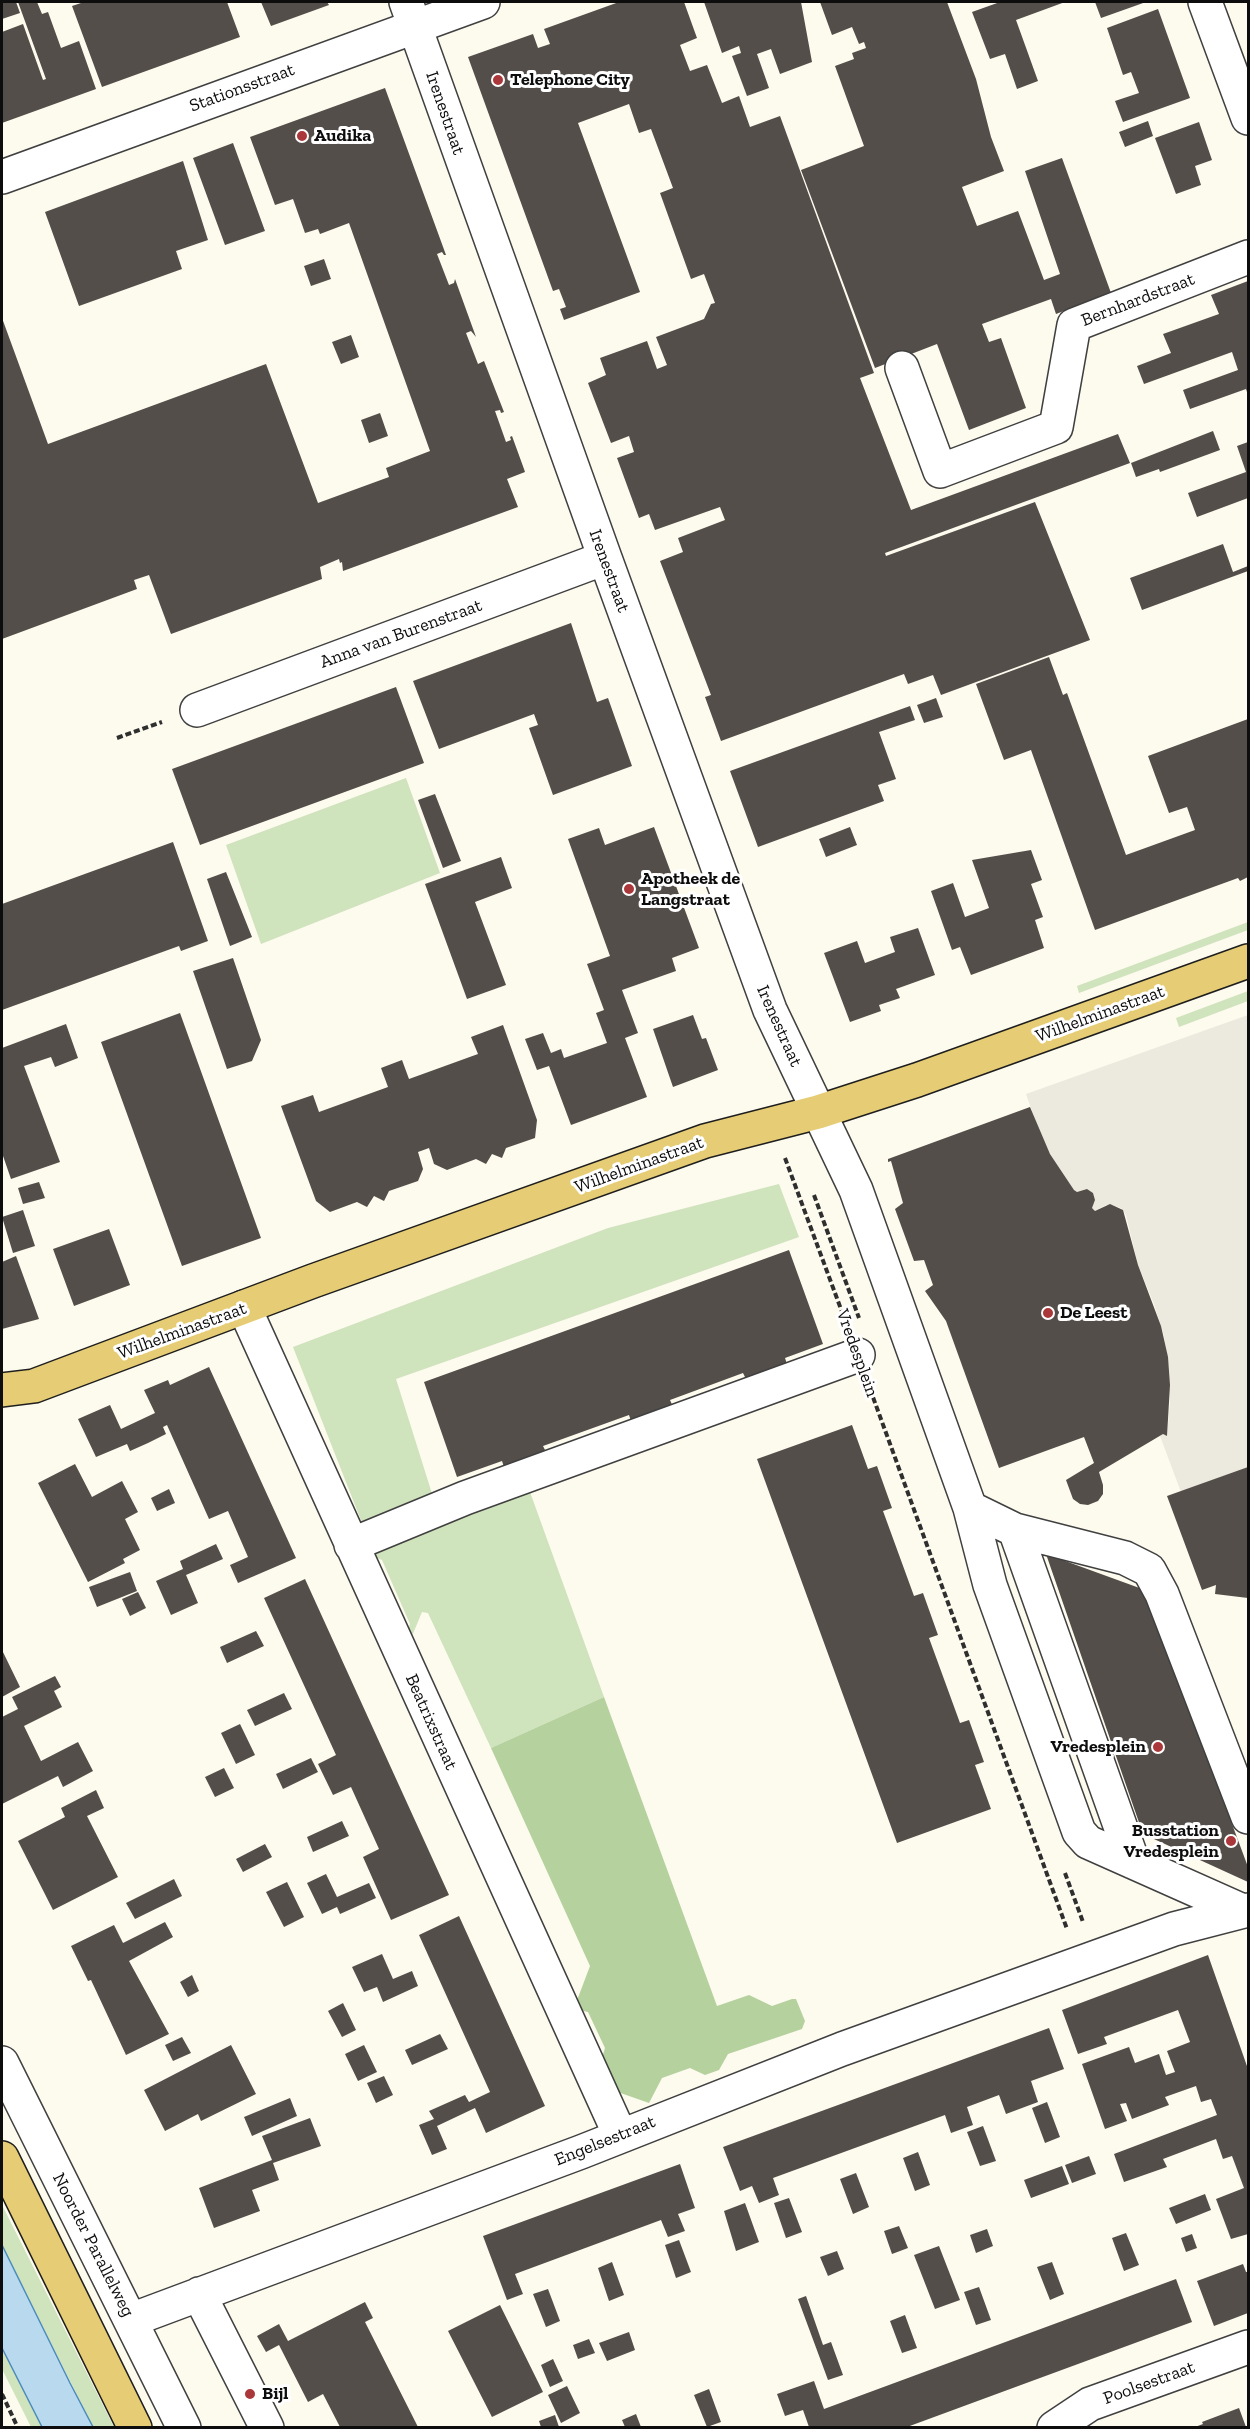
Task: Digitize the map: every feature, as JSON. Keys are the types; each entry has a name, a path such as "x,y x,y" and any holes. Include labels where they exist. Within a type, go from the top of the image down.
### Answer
{"main road":[{"name":"Wilhelminastraat","path":"2,1390 34,1386 705,1141 818,1112 917,1080 1248,961"},
{"name":"Wilhelminastraat","path":"2,1410 34,1386"},
{"path":"2,2158 135,2427"}],"street":[{"name":"Stationsstraat","path":"2,177 411,13 483,2"},
{"path":"1204,2 1248,118"},
{"name":"Irenestraat","path":"411,13 605,558 770,1010 818,1112"},
{"name":"Bernhardstraat","path":"902,368 940,471 1056,427 1074,325 1248,257"},
{"name":"Anna van Burenstraat","path":"197,710 605,558"},
{"path":"818,1112 856,1191 970,1508 990,1585 1079,1832 1088,1842 1246,1916"},
{"name":"Beatrixstraat","path":"244,1308 620,2136"},
{"path":"351,1545 465,1498 858,1354"},
{"path":"970,1508 1015,1530 1125,1558 1149,1570 1162,1594 1248,1817"},
{"path":"1015,1530 1133,1862"},
{"path":"1080,1963 1174,1929 1246,1916"},
{"name":"Engelsestraat","path":"131,2320 620,2136 842,2049 1080,1963"},
{"name":"Noorder Parallelweg","path":"2,2063 184,2427"},
{"path":"199,2294 267,2427"},
{"name":"Poolsestraat","path":"1054,2427 1090,2404 1248,2347"}],"path":[{"path":"117,738 197,710"},
{"name":"Vredesplein","path":"772,1124 1080,1963"},
{"path":"2,2394 18,2427"}],"green space":[{"path":"406,778 440,873 261,944 226,845"},
{"path":"1248,922 1248,930 1079,993 1077,986"},
{"path":"1248,991 1248,1001 1179,1027 1176,1018"},
{"path":"779,1184 799,1237 396,1379 434,1500 364,1528 293,1347 608,1228"},
{"path":"530,1492 604,1697 491,1748 428,1613 422,1612 412,1636 409,1636 407,1634 410,1624 382,1560 368,1554"},
{"path":"604,1697 717,2006 749,1995 772,2006 796,1999 805,2021 802,2029 728,2054 719,2070 705,2075 690,2068 662,2078 649,2103 612,2090 600,2064 605,2048 588,2012 579,2010 576,2003 590,1966 491,1748"},
{"path":"2,2205 114,2427 93,2427 2,2245"},
{"path":"2,2348 42,2427 31,2427 2,2369"}],"shaded area":[{"path":"1248,1015 1248,1467 1181,1492 1160,1436 1163,1434 1167,1436 1170,1403 1169,1368 1164,1336 1138,1265 1126,1215 1121,1208 1112,1205 1106,1205 1095,1211 1092,1208 1095,1200 1093,1193 1087,1189 1077,1192 1074,1190 1050,1154 1026,1094"}],"water":[{"path":"2,2245 93,2427 42,2427 2,2348"}],"building":[{"path":"2,2 16,2 20,13 2,19"},
{"path":"18,2 37,2 42,14 48,12 61,48 79,41 96,89 2,123 2,32 23,24 43,80 46,79"},
{"path":"84,2 227,2 240,37 102,87 72,6"},
{"path":"261,2 327,2 329,5 271,26"},
{"path":"619,2 684,2 697,38 680,45 690,71 707,65 722,103 739,96 750,127 780,116 874,373 860,378 911,510 1118,434 1130,463 885,553 886,556 1035,502 1090,640 941,695 933,675 908,684 904,674 721,741 705,697 711,695 660,561 683,552 678,538 725,520 720,507 655,530 649,514 639,518 617,458 634,452 629,436 611,443 588,383 606,375 600,358 647,341 657,369 667,365 656,337 704,319 711,304 715,303 704,274 691,279 660,193 673,188 651,129 639,133 629,104 578,123 640,292 564,320 560,309 566,307 559,289 553,291 468,57 533,34 538,48 550,44 544,29"},
{"path":"704,2 801,2 812,62 780,74 771,49 757,54 769,88 747,96 732,56 741,53 739,46 722,53"},
{"path":"820,2 947,2 976,79 991,137 1004,171 962,187 977,226 1018,211 1044,280 1060,274 1025,171 1062,158 1111,293 1056,314 1051,299 982,324 989,342 1001,338 1026,408 969,430 937,344 875,368 801,170 864,146 835,66 854,59 852,53 866,48 864,42 859,44 852,27 832,35"},
{"path":"1000,2 1065,2 1016,20 1038,81 1017,89 1005,54 990,59 972,12"},
{"path":"1095,2 1146,2 1101,18"},
{"path":"1158,9 1190,98 1123,122 1115,101 1139,93 1131,72 1123,75 1107,28"},
{"path":"385,88 446,255 442,252 437,254 449,285 454,283 455,279 476,337 471,331 466,333 478,364 484,361 504,412 495,411 506,442 511,440 512,436 525,472 507,479 518,507 343,571 342,562 340,563 339,559 320,567 322,579 171,634 149,575 134,580 137,589 2,639 2,318 48,444 266,364 318,503 389,477 386,468 430,451 349,223 320,234 318,229 305,233 293,199 275,205 250,137"},
{"path":"1148,121 1153,136 1125,147 1119,132"},
{"path":"1199,122 1212,160 1195,166 1201,185 1176,194 1155,138"},
{"path":"233,143 265,231 225,245 193,158"},
{"path":"183,161 208,240 176,251 182,269 79,306 45,212"},
{"path":"324,259 331,279 311,286 304,266"},
{"path":"1248,281 1248,395 1246,389 1190,409 1183,390 1238,370 1232,352 1144,384 1137,366 1171,353 1163,334 1219,314 1211,295"},
{"path":"351,335 359,357 341,364 332,342"},
{"path":"380,413 388,436 369,443 361,420"},
{"path":"1213,431 1220,450 1160,472 1159,469 1136,477 1131,463"},
{"path":"1248,442 1248,498 1197,517 1188,493 1246,472 1237,446"},
{"path":"1223,544 1233,572 1248,566 1248,571 1142,610 1130,578"},
{"path":"571,623 597,702 608,698 632,766 553,795 529,728 538,725 534,714 439,749 413,681"},
{"path":"1049,657 1063,695 1067,693 1126,855 1195,830 1187,807 1169,813 1148,756 1248,719 1248,877 1240,881 1238,878 1095,930 1031,750 1004,760 976,684"},
{"path":"396,687 424,763 200,845 172,769"},
{"path":"936,698 943,717 924,723 917,705"},
{"path":"910,706 915,720 879,732 896,779 878,785 884,801 758,847 730,771"},
{"path":"435,794 461,861 443,868 418,800"},
{"path":"654,827 699,948 672,958 676,971 622,990 638,1033 625,1038 647,1097 571,1125 549,1066 537,1070 525,1039 543,1033 551,1053 561,1049 564,1058 607,1043 596,1013 604,1010 587,964 610,956 568,839 599,828 605,845"},
{"path":"850,827 857,845 826,857 819,839"},
{"path":"173,842 208,941 181,951 179,946 2,1010 2,904"},
{"path":"1031,850 1042,880 1031,884 1043,917 1035,920 1044,948 971,975 960,947 952,950 931,891 953,883 965,917 989,908 972,860"},
{"path":"501,857 512,888 475,902 506,985 467,999 425,884"},
{"path":"226,872 252,937 230,946 207,879"},
{"path":"918,928 935,975 896,989 900,998 879,1005 881,1011 850,1022 824,953 857,941 865,963 895,952 890,937"},
{"path":"233,958 261,1040 252,1061 227,1069 193,971"},
{"path":"180,1013 261,1238 182,1266 101,1042"},
{"path":"693,1015 702,1039 706,1038 718,1070 673,1087 653,1029"},
{"path":"66,1024 78,1058 55,1067 51,1057 24,1066 60,1162 11,1179 2,1153 2,1048"},
{"path":"503,1025 537,1120 535,1138 506,1148 502,1158 492,1154 486,1164 476,1159 447,1170 434,1164 429,1148 418,1152 423,1169 418,1181 389,1191 384,1201 374,1196 367,1207 357,1202 330,1212 316,1201 281,1106 313,1095 319,1112 388,1087 381,1068 402,1060 409,1079 478,1054 471,1037"},
{"name":"De Leest","path":"1030,1107 1050,1154 1074,1190 1077,1192 1087,1189 1093,1193 1095,1200 1092,1208 1095,1211 1110,1204 1123,1210 1138,1265 1161,1326 1168,1357 1170,1385 1167,1436 1163,1434 1099,1472 1103,1494 1098,1501 1088,1505 1080,1504 1073,1499 1066,1480 1094,1463 1084,1437 999,1468 946,1321 925,1291 933,1285 924,1260 914,1261 895,1209 903,1203 891,1161 888,1162 888,1159"},
{"path":"39,1182 45,1198 23,1204 18,1188"},
{"path":"23,1210 35,1246 13,1253 2,1217"},
{"path":"109,1229 130,1285 74,1306 53,1249"},
{"path":"789,1250 823,1344 785,1358 788,1367 747,1381 743,1373 670,1400 674,1409 632,1424 629,1415 543,1446 547,1454 505,1470 502,1461 457,1477 424,1382"},
{"path":"16,1256 39,1319 2,1329 2,1262"},
{"path":"209,1367 296,1558 238,1583 230,1565 248,1557 228,1511 209,1519 167,1425 163,1427 166,1434 148,1443 130,1451 127,1444 96,1457 78,1419 110,1405 121,1429 155,1413 144,1390 168,1380 170,1385"},
{"path":"852,1425 868,1469 877,1466 892,1508 883,1511 914,1596 923,1593 938,1635 929,1638 960,1723 969,1720 984,1762 975,1765 991,1809 897,1843 757,1459"},
{"path":"75,1464 92,1497 122,1481 138,1512 125,1519 140,1550 123,1559 125,1563 88,1582 38,1483"},
{"path":"1248,1467 1248,1598 1215,1594 1216,1585 1202,1590 1167,1496"},
{"path":"169,1489 175,1503 157,1511 151,1498"},
{"path":"216,1544 223,1559 186,1575 198,1603 171,1615 156,1581 183,1569 180,1561"},
{"name":"Vredesplein","path":"1046,1554 1145,1590 1248,1867 1248,1882 1143,1834"},
{"path":"130,1572 137,1591 97,1607 89,1587"},
{"path":"305,1579 449,1895 391,1920 363,1857 379,1849 351,1787 333,1795 318,1764 336,1755 264,1598"},
{"path":"138,1592 146,1608 130,1616 122,1599"},
{"path":"256,1631 264,1646 227,1663 220,1647"},
{"path":"2,1650 20,1687 2,1697"},
{"path":"55,1676 61,1687 54,1691 62,1707 24,1726 41,1761 78,1742 93,1771 63,1787 58,1776 2,1804 2,1717 18,1709 12,1697"},
{"path":"284,1693 292,1709 255,1726 247,1710"},
{"path":"240,1724 255,1755 236,1764 221,1733"},
{"path":"311,1758 318,1772 283,1789 276,1774"},
{"path":"224,1768 234,1788 215,1797 205,1777"},
{"path":"96,1790 104,1808 87,1816 118,1877 53,1910 18,1841 65,1817 61,1808"},
{"path":"342,1821 349,1836 313,1852 307,1837"},
{"path":"265,1844 272,1857 243,1872 236,1859"},
{"path":"326,1874 337,1897 369,1883 376,1898 340,1914 337,1907 322,1914 307,1883"},
{"path":"174,1879 182,1896 135,1919 126,1903"},
{"path":"287,1882 304,1917 284,1927 266,1892"},
{"path":"459,1916 545,2106 486,2133 475,2108 437,2126 447,2149 432,2155 419,2125 434,2119 429,2111 465,2095 469,2102 490,2092 419,1935"},
{"path":"165,1922 173,1937 129,1961 169,2034 126,2055 91,1980 88,1981 71,1946 114,1925 123,1943"},
{"path":"382,1954 393,1979 412,1971 418,1986 383,2002 377,1987 364,1992 352,1967"},
{"path":"1208,1955 1248,2069 1248,2234 1231,2239 1216,2199 1244,2188 1232,2156 1223,2159 1216,2139 1163,2159 1167,2167 1124,2182 1114,2154 1217,2115 1211,2099 1201,2102 1196,2086 1165,2097 1169,2105 1132,2119 1126,2103 1120,2104 1127,2121 1105,2129 1082,2064 1129,2047 1135,2063 1159,2054 1166,2075 1175,2072 1167,2051 1190,2042 1178,2010 1104,2037 1107,2044 1078,2054 1062,2010"},
{"path":"192,1975 199,1991 188,1997 180,1982"},
{"path":"343,2003 356,2030 342,2037 328,2011"},
{"path":"1049,2028 1064,2069 1031,2081 1038,2102 1006,2114 999,2095 967,2107 973,2125 951,2133 945,2115 773,2178 779,2195 759,2203 752,2186 740,2191 723,2147"},
{"path":"440,2034 448,2049 412,2065 405,2050"},
{"path":"182,2037 191,2053 173,2061 165,2045"},
{"path":"231,2045 256,2094 201,2121 198,2114 165,2131 144,2090"},
{"path":"364,2045 377,2072 358,2081 345,2054"},
{"path":"384,2076 393,2095 376,2103 367,2083"},
{"path":"290,2098 297,2116 252,2136 244,2117"},
{"path":"1047,2102 1060,2137 1045,2143 1032,2108"},
{"path":"310,2118 321,2146 273,2163 279,2180 252,2190 260,2211 214,2228 199,2188 272,2160 262,2136"},
{"path":"983,2126 996,2161 980,2166 967,2132"},
{"path":"918,2152 930,2185 915,2191 903,2158"},
{"path":"1089,2156 1096,2174 1072,2183 1065,2165"},
{"path":"680,2164 695,2208 678,2214 685,2231 668,2237 661,2220 515,2274 523,2294 507,2300 483,2236"},
{"path":"1062,2166 1069,2184 1031,2198 1024,2180"},
{"path":"856,2173 869,2207 853,2214 840,2179"},
{"path":"1205,2194 1211,2210 1176,2224 1169,2208"},
{"path":"789,2198 802,2232 786,2238 774,2203"},
{"path":"745,2203 759,2242 736,2251 724,2211"},
{"path":"899,2226 908,2248 892,2254 884,2231"},
{"path":"987,2229 993,2246 976,2253 970,2235"},
{"path":"1126,2233 1139,2265 1124,2271 1112,2238"},
{"path":"1192,2234 1197,2248 1186,2252 1181,2238"},
{"path":"679,2240 691,2272 676,2278 665,2245"},
{"path":"939,2246 960,2300 935,2309 914,2255"},
{"path":"837,2251 844,2269 828,2276 820,2257"},
{"path":"612,2262 624,2295 609,2301 598,2268"},
{"path":"1052,2262 1064,2294 1050,2300 1037,2267"},
{"path":"1243,2264 1248,2272 1248,2313 1214,2326 1197,2281"},
{"path":"1176,2279 1192,2322 907,2427 809,2427 803,2410 785,2416 777,2394 814,2381 824,2409"},
{"path":"979,2287 991,2320 976,2325 964,2292"},
{"path":"548,2289 560,2321 546,2327 533,2294"},
{"path":"806,2296 823,2345 831,2342 843,2375 828,2380 798,2299"},
{"path":"365,2302 373,2318 365,2322 418,2427 340,2427 323,2394 308,2402 279,2345 266,2352 257,2336 279,2324 288,2341"},
{"path":"500,2305 543,2392 492,2417 448,2331"},
{"path":"905,2315 917,2348 902,2353 890,2321"},
{"path":"629,2332 635,2350 607,2361 599,2343"},
{"path":"589,2339 595,2353 578,2359 573,2345"},
{"path":"553,2359 563,2381 550,2387 541,2365"},
{"path":"567,2386 580,2413 561,2423 548,2395"},
{"path":"709,2389 721,2422 707,2427 694,2395"},
{"path":"1239,2408 1246,2427 1195,2427 1203,2424 1202,2422"},
{"path":"636,2414 641,2427 625,2427 622,2420"},
{"path":"555,2415 559,2427 541,2427 539,2421"}],"place":[{"name":"Telephone City","path":"498,80"},
{"name":"Audika","path":"302,136"},
{"name":"Apotheek de Langstraat","path":"629,889"},
{"name":"De Leest","path":"1048,1313"},
{"name":"Vredesplein","path":"1158,1747"},
{"name":"Busstation Vredesplein","path":"1231,1841"},
{"name":"Bijl","path":"250,2394"}]}
